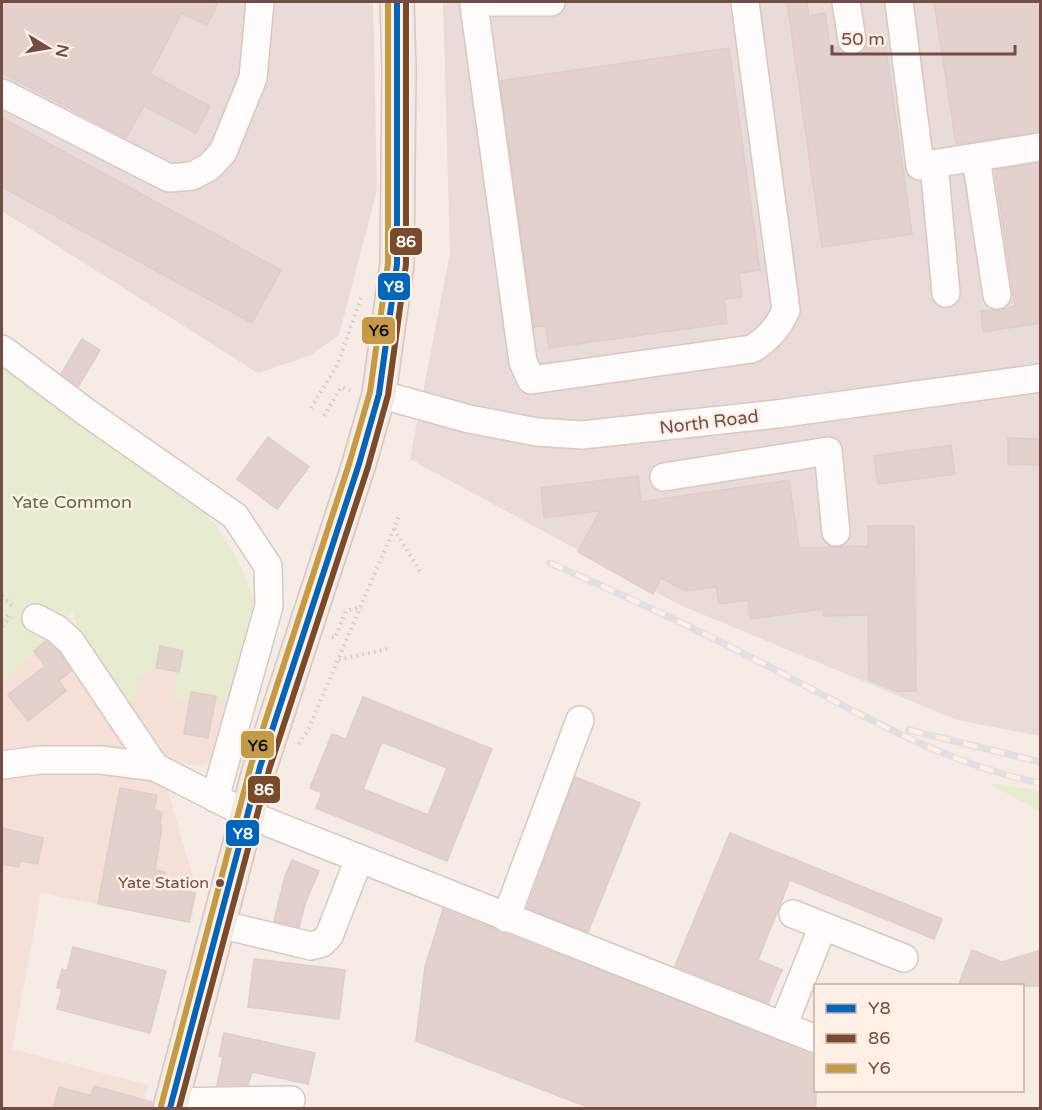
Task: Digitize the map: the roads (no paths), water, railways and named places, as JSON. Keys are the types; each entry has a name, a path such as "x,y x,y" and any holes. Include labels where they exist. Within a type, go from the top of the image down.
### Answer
{"main road":[{"path":"171,1105 263,756 350,494 372,420 397,264 399,69 397,2"}],"street":[{"path":"2,93 169,178 192,176 210,167 223,152 253,78 260,2"},
{"path":"551,2 474,5 523,362 531,380 752,349 769,338 779,324 786,310 745,2"},
{"path":"846,2 852,40"},
{"path":"899,2 920,166 1041,147"},
{"path":"975,158 997,295"},
{"path":"934,164 946,292"},
{"path":"2,349 95,419 235,516 268,566 269,606 215,798"},
{"name":"North Road","path":"372,420 469,419 537,432 582,435 777,414 1041,378"},
{"path":"777,414 784,457"},
{"path":"664,477 828,451 836,532"},
{"path":"36,618 57,629 70,642 155,767"},
{"path":"506,918 580,720"},
{"path":"2,765 40,760 101,760 155,767 247,814 814,1038"},
{"path":"219,924 311,946 322,943 329,936 358,859"},
{"path":"793,914 904,958"},
{"path":"783,1026 823,926"},
{"path":"171,1105 291,1100"}],"railway":[{"path":"550,563 708,636 931,748 1003,774 1040,783"},
{"path":"909,730 1040,762"}],"place":[{"name":"Yate Station","path":"220,883"}],"park label":[{"name":"Yate Common","path":"72,502"}]}
